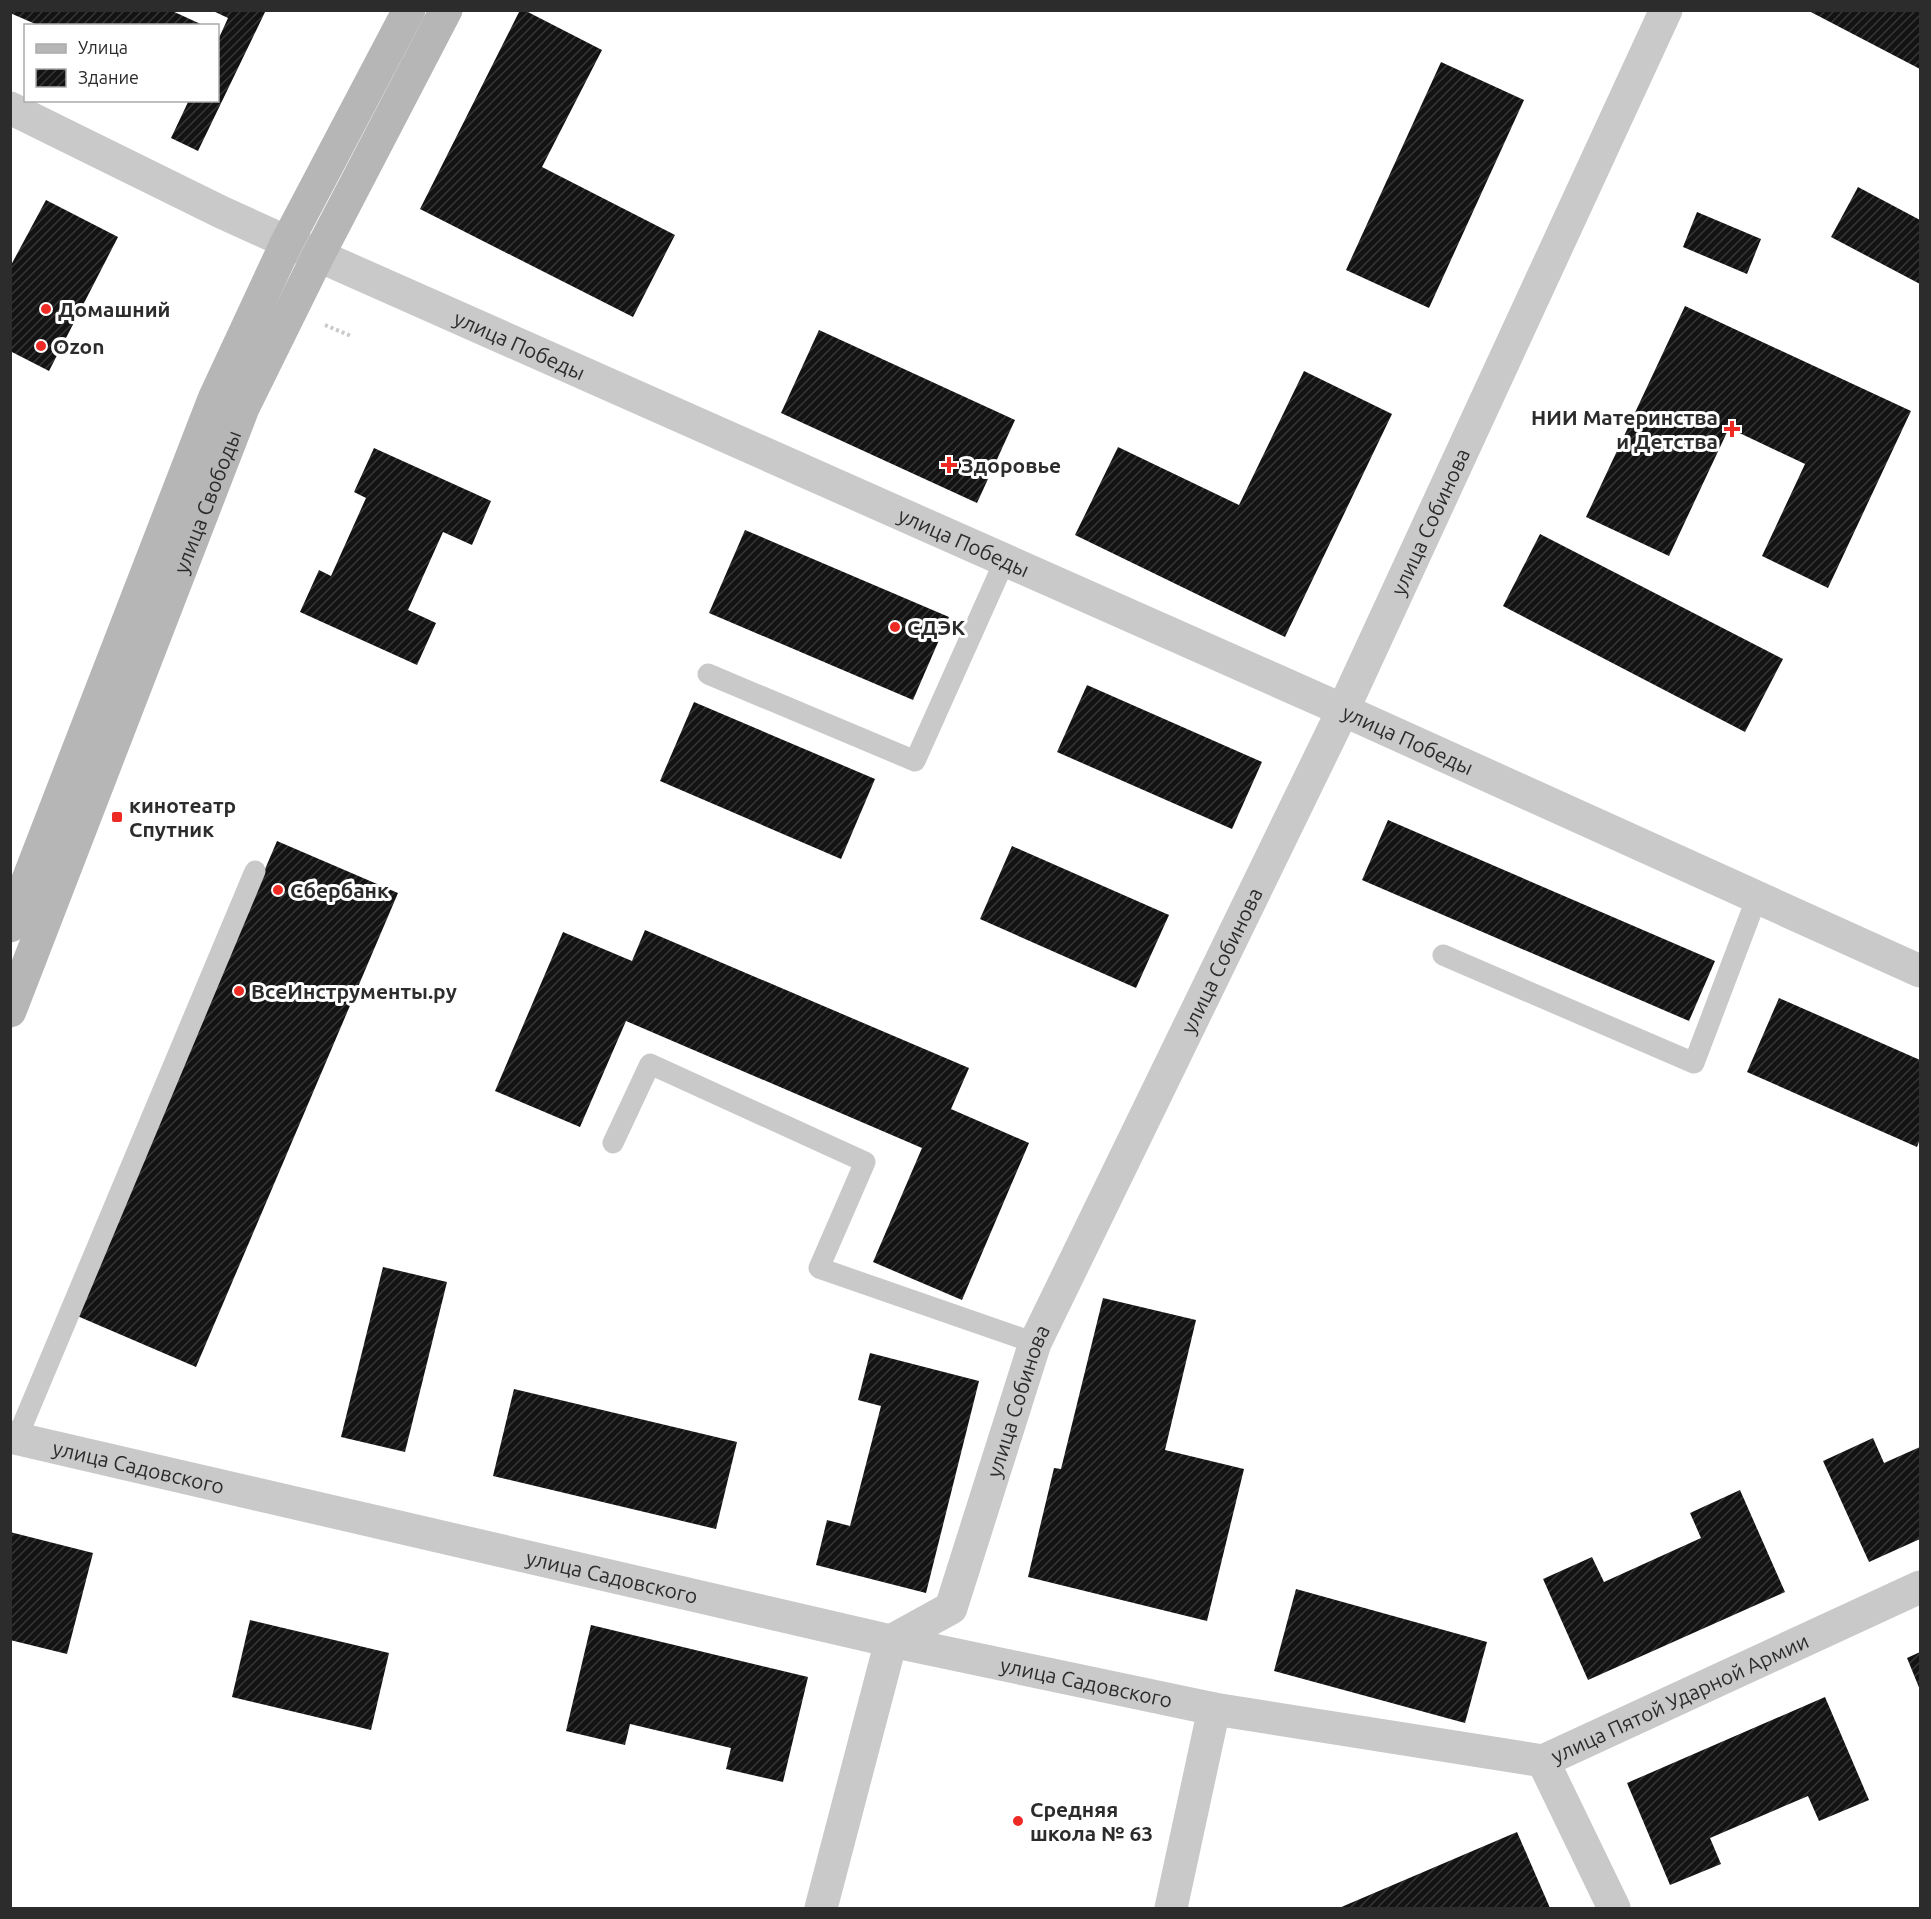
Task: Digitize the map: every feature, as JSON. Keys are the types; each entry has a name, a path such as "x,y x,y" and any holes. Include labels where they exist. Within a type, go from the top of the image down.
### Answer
{"main road":[{"name":"улица Свободы","path":"10,926 214,399 287,242 409,10"},
{"name":"улица Свободы","path":"10,1011 243,408 318,256 446,10"}],"street":[{"name":"улица Собинова","path":"891,1641 951,1608 1035,1343 1343,710 1666,10"},
{"name":"улица Победы","path":"10,108 287,242 1343,710 1920,971"},
{"name":"улица Садовского","path":"14,1437 891,1641 1214,1709"},
{"name":"улица Пятой Ударной Армии","path":"1214,1709 1544,1761 1920,1587"},
{"path":"821,1908 891,1641"},
{"path":"1171,1908 1214,1709"},
{"path":"1544,1761 1614,1908"}],"lane":[{"path":"708,674 915,761 1005,560"},
{"path":"14,1437 255,871"},
{"path":"1443,955 1694,1063 1757,897"},
{"path":"613,1143 650,1064 865,1162 819,1268 1035,1343"}],"path":[{"path":"325,326 351,336"}],"building":[{"path":"10,10 170,10 201,24 35,24 10,13"},
{"path":"211,10 266,10 198,151 171,138 188,102 219,102 219,38 228,18"},
{"path":"520,10 602,50 542,167 675,235 633,317 420,209"},
{"path":"1807,10 1920,10 1920,69"},
{"path":"1441,62 1524,100 1429,308 1346,270"},
{"path":"1858,187 1920,220 1920,284 1831,237"},
{"name":"Домашний","path":"46,200 118,237 49,371 10,351 10,267"},
{"path":"1697,212 1761,239 1747,274 1683,247"},
{"path":"1685,306 1911,411 1828,588 1762,556 1805,464 1729,428 1669,556 1586,517"},
{"path":"819,330 1015,420 977,503 781,413"},
{"path":"1304,371 1392,414 1285,637 1075,535 1118,447 1239,505"},
{"path":"374,448 491,501 472,545 443,532 408,610 436,623 417,665 300,612 319,570 331,576 366,498 354,492"},
{"path":"745,530 949,617 913,700 709,613"},
{"path":"1540,534 1783,659 1745,732 1503,606"},
{"path":"1087,685 1262,762 1232,829 1057,752"},
{"path":"694,702 875,779 841,859 660,781"},
{"path":"1388,820 1715,961 1689,1021 1362,880"},
{"path":"277,841 398,893 196,1367 75,1315"},
{"path":"1012,846 1169,915 1136,988 980,919"},
{"path":"645,930 969,1068 951,1109 1029,1143 962,1300 873,1262 922,1148 626,1021 580,1127 495,1091 563,932 632,961"},
{"path":"1779,998 1920,1060 1920,1139 1917,1147 1747,1072"},
{"path":"383,1267 447,1282 405,1452 341,1437"},
{"path":"1103,1298 1196,1320 1165,1450 1244,1469 1207,1621 1028,1577 1054,1468 1061,1469"},
{"path":"870,1353 979,1381 926,1593 816,1565 827,1520 850,1526 881,1406 858,1400"},
{"path":"514,1389 737,1442 716,1529 493,1476"},
{"path":"1873,1438 1884,1463 1920,1447 1920,1539 1869,1562 1823,1461"},
{"path":"1740,1490 1785,1592 1588,1680 1543,1579 1592,1557 1604,1582 1701,1538 1690,1513"},
{"path":"10,1532 93,1553 67,1654 10,1640"},
{"path":"1296,1589 1487,1642 1465,1723 1274,1671"},
{"path":"250,1620 389,1653 371,1730 232,1697"},
{"path":"591,1625 808,1677 783,1782 726,1769 731,1748 630,1724 625,1745 566,1731"},
{"path":"1920,1652 1920,1690 1907,1658"},
{"path":"1825,1697 1869,1800 1819,1821 1808,1796 1710,1838 1721,1864 1670,1885 1627,1783"},
{"path":"1517,1832 1550,1908 1339,1908"}],"place":[{"name":"Домашний","path":"46,309"},
{"name":"Ozon","path":"41,346"},
{"name":"НИИ Материнства и Детства","path":"1732,429"},
{"name":"Здоровье","path":"949,465"},
{"name":"СДЭК","path":"895,627"},
{"name":"кинотеатр Спутник","path":"117,817"},
{"name":"Сбербанк","path":"278,890"},
{"name":"ВсеИнструменты.ру","path":"239,991"},
{"name":"Средняя школа № 63","path":"1018,1821"}]}
